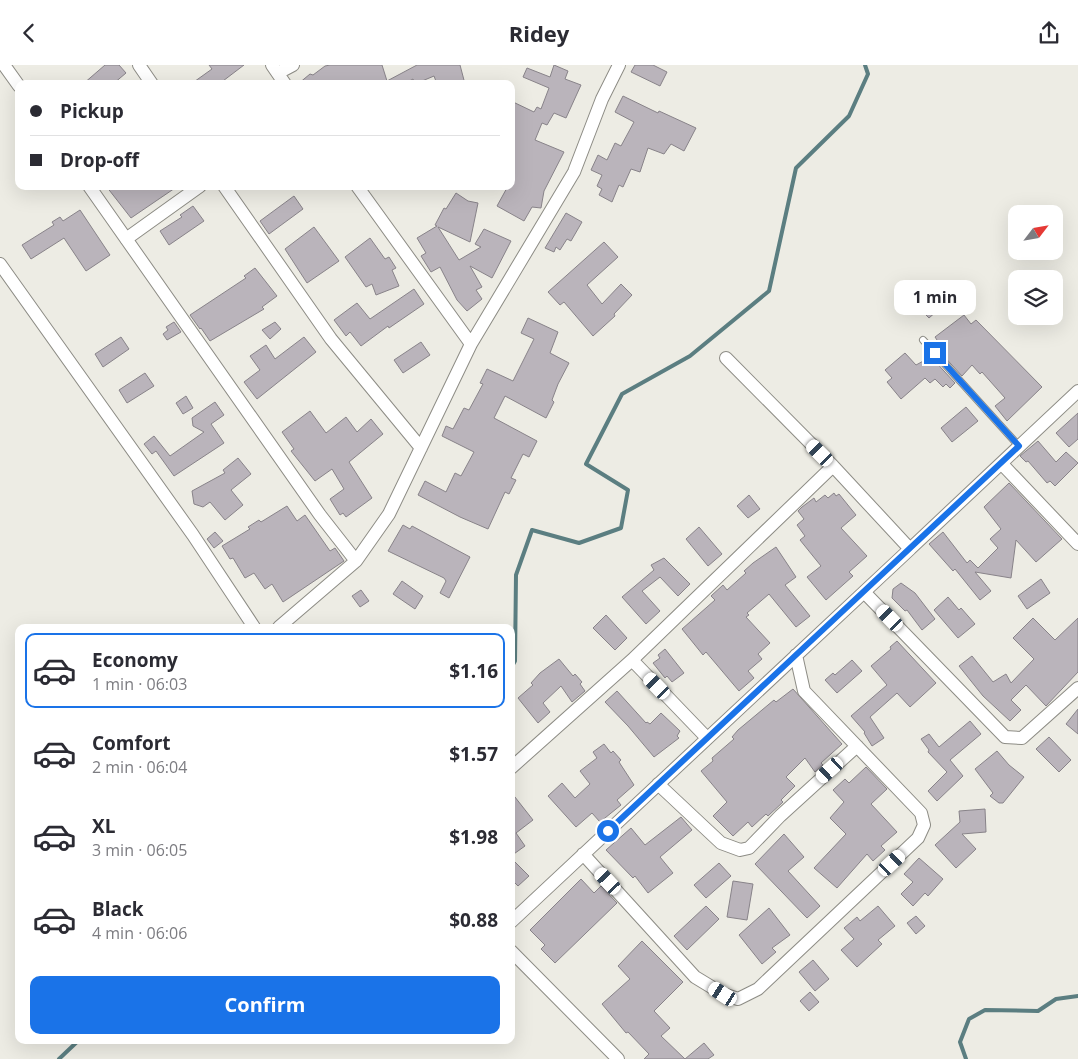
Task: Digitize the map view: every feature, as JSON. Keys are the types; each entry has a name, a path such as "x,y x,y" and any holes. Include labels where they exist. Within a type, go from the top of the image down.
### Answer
{"street":[{"path":"4,65 15,80"},
{"path":"139,65 149,80"},
{"path":"278,74 293,65"},
{"path":"282,624 356,561 389,513 470,344 574,173 602,99 619,65"},
{"path":"92,190 320,515 356,561"},
{"path":"126,239 194,190"},
{"path":"227,190 331,339 421,448"},
{"path":"360,190 470,344"},
{"path":"0,264 192,535 252,624"},
{"path":"726,358 833,466 910,549"},
{"path":"515,918 1078,391"},
{"path":"1002,464 1078,544"},
{"path":"515,764 632,660 833,466"},
{"path":"864,592 1005,737 1022,738 1078,688"},
{"path":"583,854 696,977 723,994 738,999 758,989 918,838 924,825 921,813 804,691 796,655"},
{"path":"632,660 707,738"},
{"path":"658,784 721,843 740,850 749,848 780,816 857,746"},
{"path":"515,955 618,1059"}],"lane":[{"path":"923,340 1019,446"}],"building":[{"path":"105,65 119,65 126,73 118,80 88,80"},
{"path":"209,65 244,65 224,80 197,80 212,69"},
{"path":"382,65 387,80 303,80 325,66"},
{"path":"417,65 460,65 464,80 436,80 434,76 424,80 389,80"},
{"path":"554,65 568,71 565,79 581,85 566,118 554,113 547,125 542,123 535,140 564,152 544,191 541,208 532,207 524,221 497,206 506,190 515,190 515,103 534,112 537,107 541,109 549,88 523,77 527,68 550,77"},
{"path":"635,65 653,65 667,72 660,86 631,72"},
{"path":"623,96 658,113 659,111 696,128 684,151 671,144 664,154 648,148 640,172 631,169 623,187 619,185 612,202 599,195 602,189 597,186 602,175 591,170 598,155 607,160 615,143 621,146 634,122 615,112"},
{"path":"109,190 172,190 131,218"},
{"path":"456,193 468,201 478,203 470,242 438,227 459,260 481,247 475,244 484,229 511,241 492,278 470,266 482,287 476,290 482,299 467,311 457,300 440,267 431,272 421,256 426,253 417,238 437,226 435,225 444,208 446,209"},
{"path":"294,196 303,209 269,234 260,221"},
{"path":"193,206 204,221 169,245 160,231 182,217 180,215"},
{"path":"80,210 110,255 86,271 64,238 31,259 22,245 54,225 52,222 60,217 63,221"},
{"path":"566,213 582,222 571,241 567,239 560,250 556,247 554,252 545,248"},
{"path":"314,227 339,261 307,283 285,249"},
{"path":"370,238 385,259 389,257 396,268 392,270 399,286 376,295 372,284 366,287 345,257"},
{"path":"604,242 618,257 587,285 602,304 621,284 632,295 614,314 615,316 593,336 564,302 560,305 548,292"},
{"path":"255,268 277,296 262,307 264,309 210,341 190,315 246,278 244,276"},
{"path":"948,288 954,296 929,318 922,311"},
{"path":"414,289 424,304 389,328 388,326 361,346 350,332 346,336 334,320 357,303 370,319"},
{"path":"964,315 971,324 976,320 1042,387 1007,421 995,406 1005,398 982,372 980,374 972,365 962,376 940,352 943,349 935,337"},
{"path":"528,318 558,332 550,353 569,363 558,384 552,400 554,402 546,418 505,396 494,418 537,441 529,457 523,454 511,478 516,480 509,494 505,492 488,529 418,495 425,481 446,492 455,473 461,476 474,452 442,436 446,426 453,429 464,408 469,410 483,384 480,383 487,369 513,381 534,339 521,333"},
{"path":"174,322 181,332 167,340 163,334 168,330 166,327"},
{"path":"275,322 281,329 270,339 262,330"},
{"path":"121,337 129,349 103,367 95,354"},
{"path":"304,337 316,352 257,399 244,382 260,370 250,356 266,345 275,359"},
{"path":"421,342 430,355 403,373 394,360"},
{"path":"905,353 916,365 927,359 930,362 933,359 955,383 950,388 946,384 943,387 935,379 930,383 925,378 901,399 887,382 892,378 885,370"},
{"path":"145,373 154,386 127,403 119,390"},
{"path":"186,396 193,408 183,414 176,403"},
{"path":"215,402 224,415 211,424 224,443 174,476 156,451 152,454 144,444 154,436 170,456 204,432 193,426 192,418"},
{"path":"966,407 978,421 952,442 941,428"},
{"path":"310,411 326,433 346,417 357,432 371,419 383,434 349,462 372,498 346,517 343,513 340,515 330,499 344,489 332,469 315,481 291,451 294,449 282,432"},
{"path":"1078,413 1078,439 1069,447 1056,433"},
{"path":"1038,441 1056,462 1066,452 1078,463 1055,486 1050,481 1047,483 1028,461 1026,462 1020,456"},
{"path":"238,458 251,474 231,490 243,505 225,520 210,502 203,507 194,504 192,491 225,473 223,470"},
{"path":"1009,483 1062,539 1036,562 1016,540 1011,578 975,572 991,591 980,600 955,569 953,571 929,544 943,532 967,563 970,560 978,568 998,548 990,539 1001,529 984,507"},
{"path":"834,493 836,496 839,494 856,515 841,528 867,556 849,572 853,576 826,600 807,577 821,566 800,540 805,536 797,525 804,519 798,511 814,498 816,502 825,495 828,498"},
{"path":"749,495 760,509 748,518 737,506"},
{"path":"287,506 297,521 305,515 330,551 335,548 344,561 283,602 272,584 265,589 254,573 245,578 233,558 230,559 222,546 250,529 248,527 259,520 261,522"},
{"path":"403,525 410,529 412,526 470,557 449,598 440,593 446,581 444,578 388,551"},
{"path":"699,527 722,554 708,566 686,539"},
{"path":"215,532 223,541 214,548 207,539"},
{"path":"776,547 796,577 785,585 810,616 796,627 769,594 747,613 749,615 746,617 770,643 758,654 762,659 748,671 754,678 739,691 706,652 703,655 682,629 715,600 711,596 723,585 727,590 746,573 744,571 753,563"},
{"path":"664,558 690,584 678,596 660,577 642,591 660,611 646,624 622,597 654,570 651,565"},
{"path":"1041,579 1050,593 1027,609 1018,596"},
{"path":"402,581 423,596 415,609 393,594"},
{"path":"901,583 915,593 935,619 922,630 907,610 905,611 892,598 893,589"},
{"path":"361,590 369,601 360,607 352,596"},
{"path":"948,597 975,624 958,638 934,610"},
{"path":"606,615 627,638 615,650 593,628"},
{"path":"1033,618 1055,640 1078,618 1078,672 1046,706 1026,685 1011,700 1021,710 1010,721 983,696 959,666 972,656 993,682 1006,674 1011,683 1034,659 1013,638"},
{"path":"897,641 936,683 910,707 897,693 870,717 884,738 872,746 865,732 851,716 887,685 871,666 891,649 890,647"},
{"path":"665,649 684,673 672,682 667,676 665,678 653,663 660,658 658,655"},
{"path":"559,659 573,676 575,674 582,682 580,684 585,691 572,702 561,686 543,703 550,712 538,723 518,698 533,685 531,683 540,673"},
{"path":"852,660 862,671 837,693 825,680 833,673 835,675"},
{"path":"793,689 842,744 821,763 823,765 815,772 805,758 786,777 795,786 781,800 783,802 752,827 748,822 733,836 713,816 727,802 701,771 713,761 712,758 734,739 732,737 738,730 774,700 776,702"},
{"path":"617,691 646,723 650,724 661,713 680,731 677,736 679,738 654,757 605,702"},
{"path":"1078,709 1078,734 1066,724"},
{"path":"970,721 981,734 950,760 963,776 937,801 928,791 947,772 928,752 929,750 921,739 929,734 939,747"},
{"path":"1049,737 1071,760 1059,772 1036,749"},
{"path":"604,744 611,753 613,751 621,760 619,762 634,785 617,800 621,805 600,822 592,813 576,827 548,796 562,783 575,798 590,784 580,771 597,758 593,752"},
{"path":"997,751 1009,765 1024,777 1003,803 999,803 990,796 993,793 975,769"},
{"path":"866,767 887,789 871,804 897,832 881,846 885,850 873,861 867,854 837,888 814,868 846,834 830,818 844,802 833,790 845,779 849,783"},
{"path":"515,797 533,820 516,833 525,846 515,853"},
{"path":"985,809 986,832 962,834 976,849 956,868 935,845 960,822 959,811"},
{"path":"681,817 692,830 660,857 673,873 648,893 635,876 633,878 606,850 631,828 645,845"},
{"path":"784,834 804,857 788,871 820,906 807,918 755,864"},
{"path":"919,858 943,879 928,896 925,893 913,906 901,894 913,882 904,874"},
{"path":"515,862 529,876 518,886 515,883"},
{"path":"719,863 731,876 706,898 694,885"},
{"path":"581,879 594,893 601,886 617,903 555,963 541,949 545,945 530,930"},
{"path":"733,881 753,884 747,920 727,917"},
{"path":"706,906 719,919 687,950 674,936"},
{"path":"878,906 895,926 878,940 882,944 857,967 841,950 854,939 844,928 857,917 860,921"},
{"path":"769,908 790,935 772,948 776,952 762,964 739,935"},
{"path":"916,916 925,926 916,934 907,923"},
{"path":"642,941 683,982 654,1011 670,1028 661,1036 685,1059 644,1059 649,1054 628,1032 626,1033 602,1004 630,979 618,966"},
{"path":"813,960 829,979 815,991 799,972"},
{"path":"810,992 819,1002 809,1011 800,1001"},
{"path":"704,1043 714,1055 708,1059 685,1059"}],"waterway":[{"path":"515,661 516,575 532,530 579,543 621,528 628,490 586,464 622,394 690,356 769,291 796,168 849,116 868,74 865,65"},
{"path":"966,1059 960,1042 969,1019 985,1010 1038,1011 1056,999 1078,996"},
{"path":"59,1059 75,1044"}],"route":[{"path":"608,831 1002,464 1019,446 935,353"}]}
